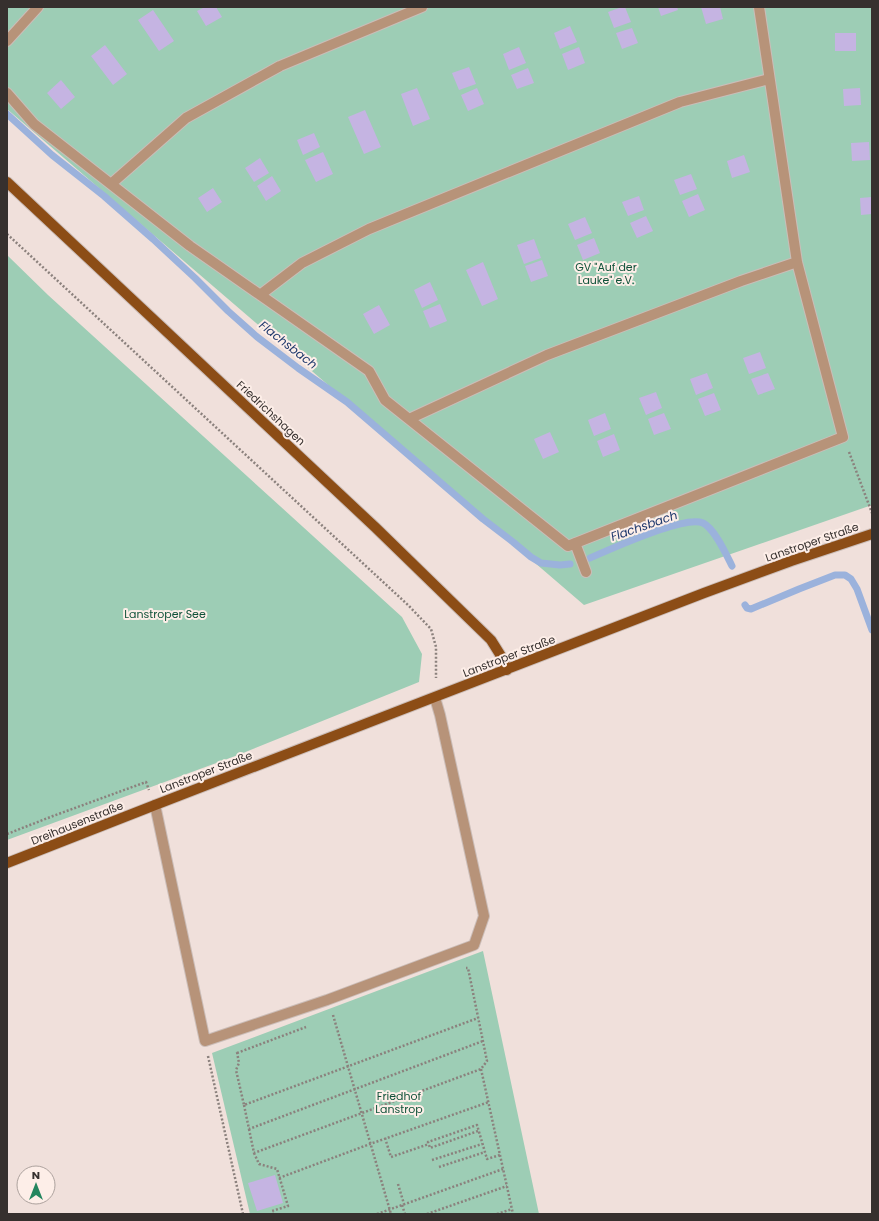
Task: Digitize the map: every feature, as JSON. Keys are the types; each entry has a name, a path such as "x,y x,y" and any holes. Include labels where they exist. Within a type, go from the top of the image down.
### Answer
{"main road":[{"name":"Friedrichshagen","path":"7,182 485,634 491,640 501,656 506,670"},
{"name":"Lanstroper Straße","path":"155,805 791,561 872,534"},
{"name":"Dreihausenstraße","path":"7,863 155,805"}],"lane":[{"path":"7,41 38,7"},
{"path":"111,184 186,118 280,66 422,7"},
{"path":"7,93 34,124 190,246 369,371 385,400 568,546 843,437 796,262 759,7"},
{"path":"260,295 302,263 369,229 680,102 769,79"},
{"path":"409,419 547,355 733,284 796,262"},
{"path":"574,543 586,572"},
{"path":"155,805 205,1041 327,1000 474,945 484,916 435,698"}],"path":[{"path":"7,234 408,605 431,630 436,647 435,698"},
{"path":"843,437 872,513"},
{"path":"7,834 146,782 155,805"},
{"path":"254,1153 481,1069 487,1061 468,968"},
{"path":"333,1017 391,1214"},
{"path":"244,1105 478,1018"},
{"path":"273,1214 272,1212 288,1206 277,1169 259,1164 254,1153 236,1070 239,1063 237,1053 311,1025"},
{"path":"205,1041 243,1214"},
{"path":"249,1129 483,1041"},
{"path":"481,1069 513,1214"},
{"path":"279,1178 385,1138 489,1102"},
{"path":"385,1138 391,1157 477,1125 487,1159 500,1155"},
{"path":"429,1144 430,1148 478,1131"},
{"path":"432,1160 482,1144"},
{"path":"439,1167 485,1152"},
{"path":"377,1214 503,1169"},
{"path":"398,1184 405,1214"},
{"path":"427,1214 507,1186"},
{"path":"497,1214 512,1209"}],"green space":[{"name":"GV \"Auf der Lauke\" e.V.","path":"7,7 872,7 872,505 584,605 7,109"},
{"name":"Lanstroper See","path":"7,255 48,295 402,617 422,654 419,682 238,755 7,840"},
{"name":"Friedhof Lanstrop","path":"483,951 539,1214 250,1214 212,1053"}],"building":[{"path":"205,7 216,7 222,17 206,26 197,11"},
{"path":"625,7 631,22 614,28 608,12"},
{"path":"658,7 677,7 678,10 661,16"},
{"path":"701,7 720,7 723,19 706,24"},
{"path":"153,10 174,41 159,51 138,20"},
{"path":"570,26 577,42 560,49 554,33"},
{"path":"632,28 638,43 622,49 616,33"},
{"path":"835,33 856,33 856,51 835,51"},
{"path":"105,45 127,74 113,85 91,56"},
{"path":"519,47 526,63 509,70 503,54"},
{"path":"579,47 585,63 568,70 562,54"},
{"path":"469,67 476,84 459,90 452,73"},
{"path":"528,68 534,83 517,89 511,75"},
{"path":"61,80 75,97 61,109 47,93"},
{"path":"417,88 430,119 413,126 401,94"},
{"path":"477,88 484,104 468,111 461,95"},
{"path":"860,88 861,105 844,106 843,89"},
{"path":"365,110 381,147 364,154 348,117"},
{"path":"314,133 320,147 303,155 297,140"},
{"path":"869,142 870,160 852,161 851,143"},
{"path":"323,152 333,174 316,182 305,160"},
{"path":"744,155 750,172 732,178 727,161"},
{"path":"260,158 269,173 254,182 245,168"},
{"path":"691,174 697,189 680,195 674,180"},
{"path":"272,176 281,191 266,201 257,186"},
{"path":"213,188 222,202 207,212 198,198"},
{"path":"698,194 705,210 689,217 682,201"},
{"path":"639,196 644,210 628,216 622,202"},
{"path":"872,197 872,214 861,215 860,198"},
{"path":"646,216 653,231 637,238 630,223"},
{"path":"585,217 592,233 575,240 568,224"},
{"path":"594,238 600,253 583,260 577,245"},
{"path":"534,239 541,258 524,264 517,245"},
{"path":"542,260 548,276 531,282 525,266"},
{"path":"483,262 498,299 482,306 466,270"},
{"path":"430,282 438,300 422,308 414,290"},
{"path":"440,304 447,321 430,328 423,311"},
{"path":"379,305 390,325 374,334 363,314"},
{"path":"760,352 766,368 749,374 743,358"},
{"path":"707,373 713,388 696,395 690,379"},
{"path":"768,373 775,389 758,395 751,379"},
{"path":"656,392 662,408 646,415 639,398"},
{"path":"714,393 721,410 705,416 698,399"},
{"path":"605,413 611,429 594,436 588,420"},
{"path":"664,413 671,429 654,435 648,419"},
{"path":"550,432 559,452 543,459 534,439"},
{"path":"614,434 620,450 603,457 597,441"},
{"path":"275,1175 283,1203 257,1211 248,1183"}],"waterway":[{"name":"Flachsbach","path":"7,114 52,155 104,196 153,239 256,336 298,368 347,402 483,519 531,557 541,563 560,565 570,564"},
{"name":"Flachsbach","path":"590,558 664,528 694,522 703,523 712,531 720,542 732,566"},
{"name":"Flachsbach","path":"745,605 747,608 751,609 835,575 845,575 851,579 857,589 872,630"}]}
